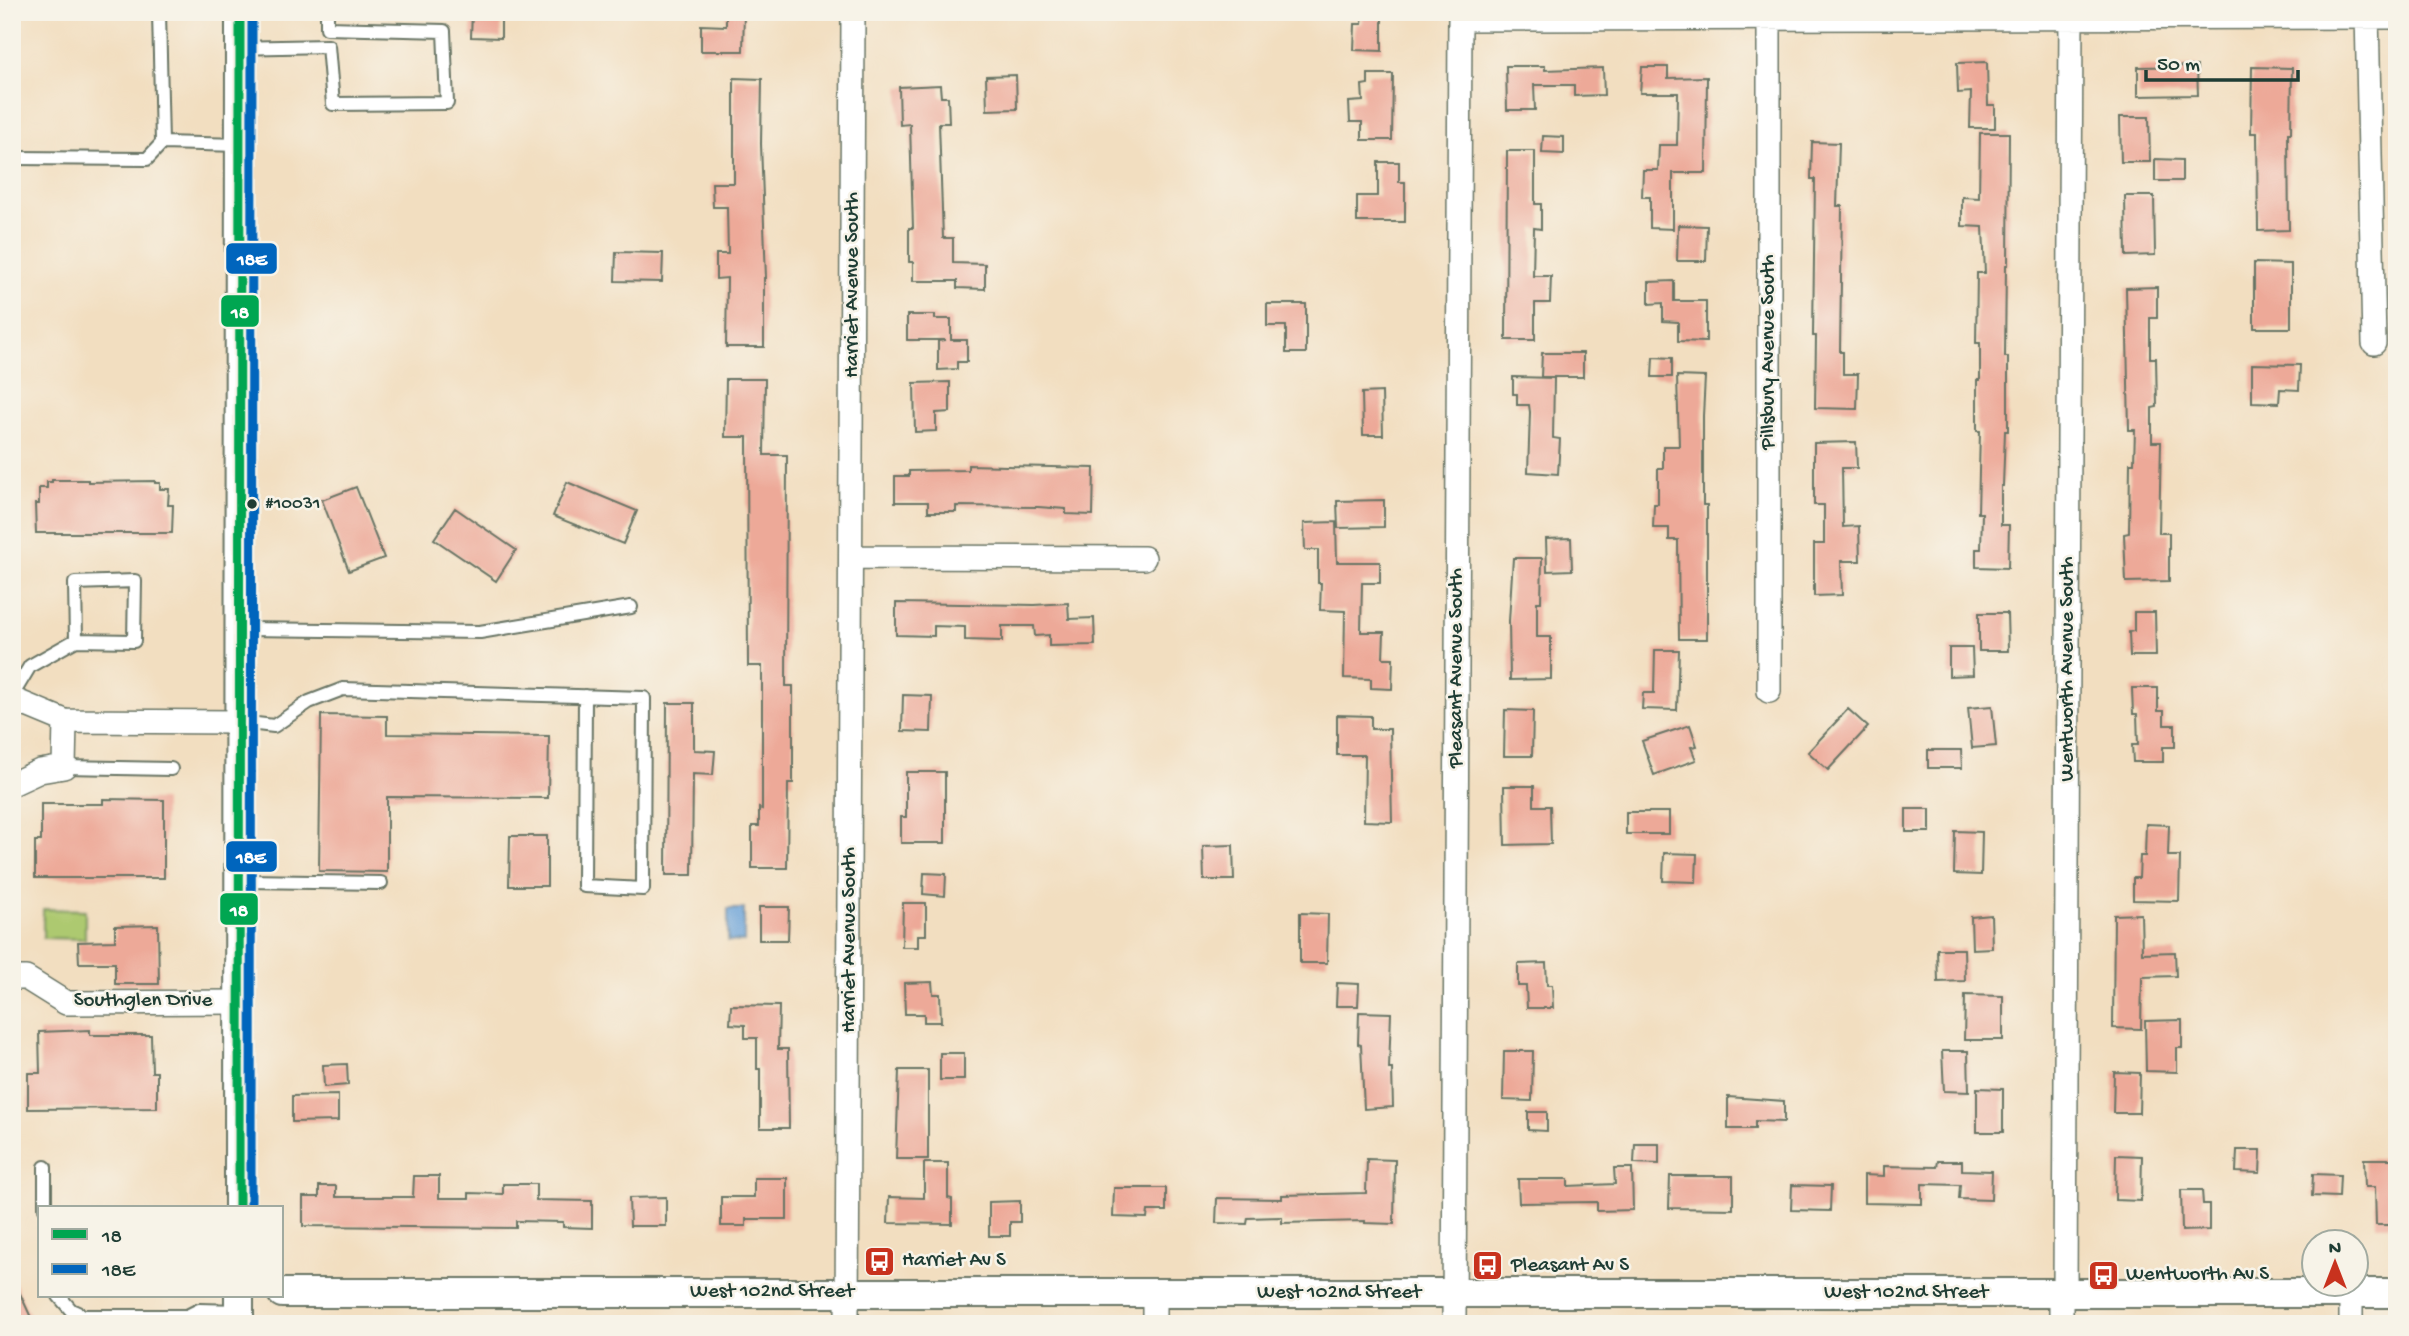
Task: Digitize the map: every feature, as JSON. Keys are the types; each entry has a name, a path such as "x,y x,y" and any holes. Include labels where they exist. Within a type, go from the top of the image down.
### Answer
{"street":[{"path":"239,1206 240,12"},
{"name":"Harriet Avenue South","path":"848,1324 853,12"},
{"name":"Wentworth Avenue South","path":"2061,1324 2061,1298 2065,1293 2071,15"},
{"path":"2367,15 2374,343"},
{"path":"1460,16 2367,15 2397,18"},
{"name":"Pleasant Avenue South","path":"1454,1324 1460,16"},
{"name":"Pillsbury Avenue South","path":"1769,16 1769,691"},
{"path":"852,557 1144,558"},
{"path":"12,697 65,722 239,722"},
{"path":"12,784 40,771 64,766 65,722"},
{"name":"Southglen Drive","path":"12,978 26,978 66,1003 239,1002"},
{"name":"West 102nd Street","path":"284,1293 2300,1293"},
{"path":"1154,1293 1154,1324"},
{"name":"West 102nd Street","path":"2370,1293 2397,1293"},
{"path":"2351,1298 2351,1324"}],"lane":[{"path":"12,158 147,159 162,143 159,12"},
{"path":"327,12 327,28 328,46 333,104 447,103 444,31 327,28"},
{"path":"240,48 328,46"},
{"path":"162,143 240,145"},
{"path":"12,697 30,666 76,640 134,640 135,581 75,583 76,640"},
{"path":"239,629 480,632 632,607"},
{"path":"239,722 274,726 309,702 342,689 584,696 644,698 643,889 584,886 584,696"},
{"path":"64,766 171,769"},
{"path":"239,881 381,883"},
{"path":"45,1167 45,1206"},
{"path":"61,1298 71,1310 84,1316 121,1320 173,1320 199,1310 239,1310"}],"green space":[{"path":"43,909 85,910 85,939 43,938"}],"water":[{"path":"728,909 744,909 744,942 728,941"}],"building":[{"path":"472,12 501,12 501,38 471,37"},
{"path":"726,12 744,12 743,51 701,51 701,25 726,26"},
{"path":"1363,12 1382,12 1382,51 1354,50 1355,24 1362,24"},
{"path":"1987,62 1988,105 1995,105 1995,128 1970,128 1971,92 1958,93 1957,63"},
{"path":"1506,66 1545,66 1545,70 1603,68 1604,95 1574,96 1574,85 1534,85 1535,110 1507,110"},
{"path":"2197,66 2198,95 2138,96 2138,67"},
{"path":"1642,67 1668,67 1668,78 1707,77 1706,173 1673,173 1673,229 1650,228 1650,197 1642,197 1643,170 1658,170 1659,145 1677,145 1678,93 1640,93"},
{"path":"2252,67 2292,68 2291,133 2288,133 2289,230 2258,231 2257,133 2251,133"},
{"path":"1368,74 1393,74 1392,140 1362,140 1362,122 1350,122 1349,102 1363,101 1362,85 1368,84"},
{"path":"1016,75 1017,109 987,110 986,76"},
{"path":"734,78 762,79 761,144 766,278 764,347 726,347 727,278 716,279 716,254 728,254 727,207 713,207 712,183 734,183"},
{"path":"940,85 941,97 948,97 949,123 939,123 943,238 953,238 953,263 985,264 985,289 957,288 957,281 913,281 913,262 909,262 909,228 913,228 910,124 900,125 899,87"},
{"path":"2120,117 2149,117 2150,162 2121,162"},
{"path":"1980,133 2009,133 2005,357 2008,357 2008,431 2005,431 2001,486 2001,525 2009,525 2008,568 1976,567 1976,549 1981,549 1982,513 1978,513 1980,431 1977,431 1977,380 1980,380 1980,343 1976,343 1977,273 1985,273 1983,227 1962,226 1962,197 1979,198"},
{"path":"1543,136 1564,137 1564,154 1542,153"},
{"path":"1812,142 1839,143 1837,206 1842,206 1840,352 1843,352 1843,374 1858,374 1857,409 1815,408 1815,179 1811,179"},
{"path":"1507,151 1535,151 1535,204 1541,204 1541,229 1534,228 1533,276 1551,276 1550,303 1535,303 1535,340 1506,340"},
{"path":"2155,159 2182,160 2182,181 2155,181"},
{"path":"1378,162 1399,162 1399,182 1405,182 1405,222 1357,222 1357,196 1378,196"},
{"path":"2125,196 2154,196 2155,255 2126,256"},
{"path":"1678,225 1707,226 1706,261 1677,261"},
{"path":"616,252 663,253 662,282 615,281"},
{"path":"2254,263 2291,264 2291,328 2254,328"},
{"path":"1674,281 1674,301 1706,301 1706,342 1678,341 1678,322 1663,321 1663,303 1649,304 1649,282"},
{"path":"2157,287 2157,318 2150,318 2150,358 2156,358 2157,407 2152,408 2152,442 2161,442 2159,533 2169,533 2169,581 2126,582 2124,534 2129,533 2130,463 2134,463 2135,430 2129,430 2126,288"},
{"path":"1267,304 1306,304 1306,353 1286,353 1286,326 1267,326"},
{"path":"907,315 935,315 935,319 951,319 951,340 967,340 967,362 957,362 957,369 938,370 938,341 946,340 907,340"},
{"path":"1542,353 1583,353 1583,377 1541,377"},
{"path":"1653,357 1672,358 1672,377 1652,377"},
{"path":"2252,364 2300,365 2299,390 2280,389 2279,403 2252,402"},
{"path":"1677,376 1705,377 1703,505 1707,505 1707,639 1679,639 1678,540 1669,540 1669,528 1653,528 1654,504 1658,504 1658,468 1663,468 1663,446 1679,446"},
{"path":"1513,377 1554,378 1553,438 1560,439 1558,474 1528,472 1529,405 1517,405 1517,394 1513,394"},
{"path":"726,379 765,379 764,455 787,455 786,686 793,686 793,783 788,783 787,868 752,868 752,826 759,826 759,808 762,809 762,666 748,666 747,437 725,437"},
{"path":"950,382 950,412 936,413 936,431 915,432 914,383"},
{"path":"1382,392 1383,435 1363,435 1362,393"},
{"path":"1856,442 1857,468 1842,468 1843,527 1859,526 1860,561 1841,561 1842,595 1814,596 1814,544 1824,544 1824,505 1814,505 1814,443"},
{"path":"968,465 1094,468 1093,515 1066,514 1066,509 1038,507 956,506 956,512 928,512 928,502 895,502 895,476 909,476 909,471 968,470"},
{"path":"47,482 160,483 160,489 169,489 168,505 173,505 172,533 36,533 35,504 39,504 39,488 47,488"},
{"path":"567,482 637,511 623,544 553,516"},
{"path":"356,487 384,558 349,571 322,500"},
{"path":"1384,500 1384,527 1338,528 1337,501"},
{"path":"455,508 516,550 496,581 434,539"},
{"path":"1336,522 1337,562 1380,562 1380,583 1362,583 1361,632 1384,632 1383,658 1393,658 1392,689 1371,688 1371,679 1344,678 1345,611 1320,610 1318,550 1305,550 1304,523"},
{"path":"1571,538 1572,570 1547,571 1546,539"},
{"path":"1513,558 1542,558 1541,602 1537,602 1537,637 1551,637 1551,679 1510,680 1509,621"},
{"path":"896,603 1068,603 1069,619 1094,618 1095,645 1049,646 1049,635 1035,636 1034,626 1002,626 1002,641 965,640 965,627 934,626 934,636 896,635"},
{"path":"2134,612 2155,612 2156,656 2130,656 2129,632 2134,631"},
{"path":"1979,613 2007,613 2008,651 1979,651"},
{"path":"1949,648 1972,648 1973,675 1949,676"},
{"path":"1655,650 1679,650 1677,710 1642,709 1643,693 1654,693"},
{"path":"2132,688 2158,688 2158,711 2164,711 2164,725 2175,725 2175,747 2163,747 2163,762 2133,762 2132,745 2138,745 2137,714 2133,714"},
{"path":"903,695 932,696 931,732 902,731"},
{"path":"667,703 694,703 694,750 715,751 713,775 693,774 692,875 666,875"},
{"path":"1992,706 1996,746 1972,748 1968,708"},
{"path":"1848,709 1868,727 1828,770 1808,752"},
{"path":"1505,710 1533,711 1532,756 1504,756"},
{"path":"321,715 387,716 387,734 549,736 548,798 387,797 387,872 319,871"},
{"path":"1337,715 1371,716 1371,729 1390,729 1392,822 1364,821 1365,755 1337,755"},
{"path":"1690,725 1697,746 1691,747 1696,760 1654,775 1642,741"},
{"path":"1928,750 1961,750 1962,768 1928,768"},
{"path":"906,772 945,772 945,843 901,843 901,817 906,817"},
{"path":"1504,786 1534,786 1534,806 1550,806 1551,844 1505,845"},
{"path":"103,799 164,800 164,878 35,878 35,841 41,841 41,804 103,804"},
{"path":"1906,809 1930,809 1930,832 1906,832"},
{"path":"1626,812 1669,812 1669,834 1626,834"},
{"path":"2146,824 2169,825 2168,856 2180,856 2179,901 2133,900 2133,878 2139,878 2140,856 2145,856"},
{"path":"1955,831 1982,832 1981,875 1954,874"},
{"path":"510,836 547,836 547,886 509,886"},
{"path":"1233,845 1234,880 1204,880 1203,846"},
{"path":"1664,853 1697,854 1696,882 1663,881"},
{"path":"924,873 946,874 945,896 923,894"},
{"path":"903,903 926,903 926,935 918,935 918,947 902,947"},
{"path":"759,907 789,907 788,940 759,940"},
{"path":"1300,913 1328,914 1327,963 1300,963"},
{"path":"2141,914 2142,953 2175,952 2176,976 2142,977 2141,1029 2113,1028 2114,915"},
{"path":"1991,915 1992,948 1972,949 1971,917"},
{"path":"158,925 159,984 115,984 115,963 79,963 78,942 115,941 115,926"},
{"path":"1937,949 1964,949 1965,981 1938,982"},
{"path":"1546,963 1547,985 1552,985 1553,1008 1527,1008 1526,986 1518,986 1518,964"},
{"path":"932,982 933,994 940,994 941,1022 924,1022 924,1014 905,1014 904,983"},
{"path":"1337,983 1359,984 1358,1006 1336,1006"},
{"path":"1965,995 2003,996 2003,1040 1964,1040"},
{"path":"731,1005 779,1006 778,1049 788,1049 789,1128 760,1128 757,1038 745,1038 745,1025 730,1024"},
{"path":"1359,1012 1391,1013 1389,1069 1392,1069 1393,1107 1364,1109 1361,1045 1358,1044"},
{"path":"2182,1020 2182,1048 2177,1048 2177,1072 2146,1071 2145,1021"},
{"path":"90,1030 90,1035 151,1035 152,1072 157,1072 157,1108 28,1109 28,1073 40,1073 39,1032"},
{"path":"1504,1051 1533,1051 1532,1101 1503,1100"},
{"path":"1942,1051 1968,1051 1969,1092 1944,1091"},
{"path":"940,1053 964,1053 964,1080 940,1080"},
{"path":"347,1064 348,1085 324,1087 323,1065"},
{"path":"899,1070 928,1070 928,1159 896,1159"},
{"path":"2114,1072 2140,1073 2139,1113 2113,1113"},
{"path":"1977,1088 2003,1089 2003,1132 1977,1132"},
{"path":"338,1095 338,1121 292,1122 292,1096"},
{"path":"1728,1097 1784,1101 1784,1122 1755,1121 1755,1129 1728,1129"},
{"path":"1528,1112 1547,1112 1547,1131 1528,1130"},
{"path":"1635,1144 1659,1144 1659,1164 1634,1163"},
{"path":"2237,1150 2261,1150 2260,1173 2236,1172"},
{"path":"2116,1155 2142,1156 2141,1201 2115,1200"},
{"path":"1367,1159 1395,1160 1394,1224 1365,1221 1282,1223 1282,1217 1248,1218 1247,1224 1216,1223 1217,1198 1282,1199 1282,1195 1366,1193"},
{"path":"2364,1159 2397,1159 2397,1225 2376,1225 2375,1187 2365,1187"},
{"path":"1938,1161 1962,1161 1962,1170 1992,1171 1991,1200 1959,1199 1960,1185 1922,1184 1922,1204 1864,1203 1864,1175 1884,1176 1884,1166 1937,1167"},
{"path":"924,1163 948,1163 948,1198 952,1199 952,1224 888,1223 889,1197 924,1198"},
{"path":"1614,1168 1632,1168 1633,1210 1597,1211 1597,1202 1519,1203 1518,1179 1568,1179 1568,1186 1615,1184"},
{"path":"2313,1174 2340,1175 2339,1197 2312,1196"},
{"path":"414,1176 439,1176 439,1198 469,1198 469,1193 503,1194 503,1184 536,1184 536,1200 592,1201 592,1228 563,1227 563,1222 516,1221 516,1228 303,1226 303,1197 319,1197 319,1186 336,1186 336,1197 413,1197"},
{"path":"1670,1176 1733,1176 1733,1209 1669,1208"},
{"path":"754,1178 787,1178 787,1219 746,1219 746,1226 721,1226 721,1197 754,1197"},
{"path":"1792,1185 1831,1186 1830,1211 1791,1210"},
{"path":"1114,1188 1166,1188 1166,1211 1148,1211 1147,1218 1113,1217"},
{"path":"2181,1190 2202,1190 2203,1204 2209,1204 2209,1230 2182,1231"},
{"path":"666,1197 666,1226 630,1226 629,1198"},
{"path":"1020,1201 1020,1222 1010,1222 1010,1236 989,1236 989,1202"},
{"path":"12,1276 34,1324 12,1324"}],"transit line":[{"name":"18","path":"239,1206 240,12"},
{"name":"18E","path":"251,1206 252,12"}],"place":[{"name":"#10031","path":"252,504"},
{"name":"Harriet Av S","path":"879,1261"},
{"name":"Pleasant Av S","path":"1488,1266"},
{"name":"Wentworth Av S","path":"2103,1275"}]}
